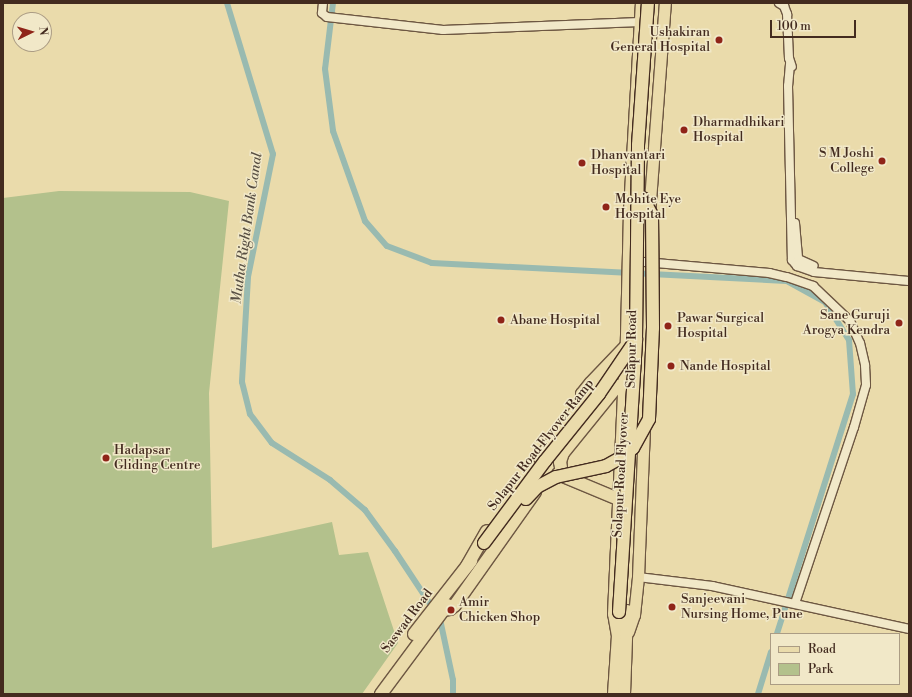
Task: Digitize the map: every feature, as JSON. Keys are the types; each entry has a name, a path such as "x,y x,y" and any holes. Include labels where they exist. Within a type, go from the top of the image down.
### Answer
{"highway":[{"name":"Solapur Road Flyover","path":"622,636 638,152 648,3"},
{"name":"Solapur Road Flyover","path":"623,612 641,347 643,198 656,3"},
{"path":"443,607 537,487 556,477 615,462 633,448 642,436 649,419 653,328 652,215 643,198"},
{"path":"582,403 582,394 586,388 631,342"},
{"name":"Solapur Road Flyover Ramp","path":"467,566 545,460 599,394 631,342"},
{"path":"562,474 560,462 562,453 625,375 646,377"},
{"name":"Solapur Road","path":"624,694 622,636 614,614 618,499 625,375"},
{"path":"467,566 479,542 582,403 592,395 615,389"},
{"path":"443,607 453,608 540,486 555,475 562,474 618,499"},
{"name":"Saswad Road","path":"372,694 429,619 443,607 467,566"},
{"name":"Saswad Road","path":"381,694 429,619"},
{"name":"Solapur Road","path":"614,694 622,636"}],"main road":[{"name":"Solapur Road","path":"625,375 631,342 628,269 629,210 641,3"},
{"name":"Solapur Road","path":"622,636 634,615 638,577 646,377 647,283 651,173 664,3"}],"street":[{"path":"322,3 322,13 326,17 443,30 640,22"},
{"path":"779,3 784,6 787,14 790,64 793,69 791,167 792,236 796,261 816,267 818,271 909,281"},
{"path":"628,269 648,265 769,273 813,286 850,321 860,343 865,365 866,385 854,427 793,603"},
{"path":"813,286 818,271"},
{"path":"638,577 712,586 909,629"}],"green space":[{"name":"Hadapsar Gliding Centre","path":"59,191 190,192 229,201 209,393 212,548 332,522 339,555 368,552 398,643 362,694 3,694 3,198"}],"waterway":[{"name":"Mutha Right Bank Canal","path":"227,3 273,154 248,277 242,382 250,414 272,443 330,480 365,510 395,551 440,619 453,680 453,694"},
{"path":"333,3 325,69 333,131 365,221 387,246 432,263 787,281 825,302 849,340 853,394 777,633"},
{"path":"758,694 770,655"}],"place":[{"name":"Ushakiran General Hospital","path":"719,40"},
{"name":"Dharmadhikari Hospital","path":"684,130"},
{"name":"S M Joshi College","path":"882,161"},
{"name":"Dhanvantari Hospital","path":"582,163"},
{"name":"Mohite Eye Hospital","path":"606,207"},
{"name":"Abane Hospital","path":"501,320"},
{"name":"Sane Guruji Arogya Kendra","path":"899,323"},
{"name":"Pawar Surgical Hospital","path":"668,326"},
{"name":"Nande Hospital","path":"671,366"},
{"name":"Hadapsar Gliding Centre","path":"106,458"},
{"name":"Sanjeevani Nursing Home, Pune","path":"672,607"},
{"name":"Amir Chicken Shop","path":"451,610"}]}
